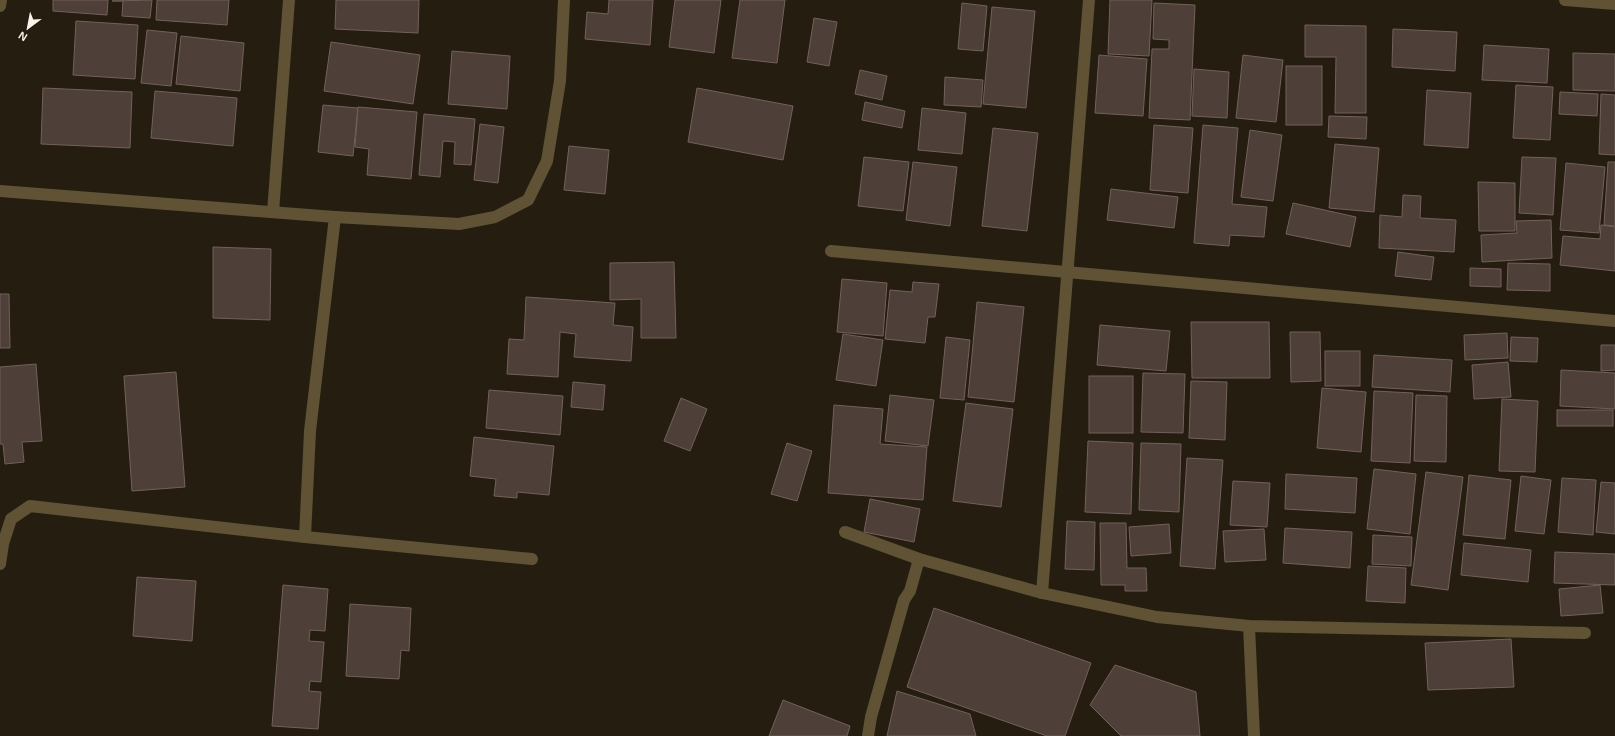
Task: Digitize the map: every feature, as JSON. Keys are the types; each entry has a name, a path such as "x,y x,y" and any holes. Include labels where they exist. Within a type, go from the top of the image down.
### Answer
{"street":[{"path":"0,6 1,0"},
{"path":"273,212 289,0"},
{"path":"0,191 335,217 459,224 495,217 528,200 547,161 560,81 564,0"},
{"path":"1042,593 1089,0"},
{"path":"1565,0 1615,4"},
{"path":"305,537 310,431 335,217"},
{"path":"831,251 1615,321"},
{"path":"0,564 3,544 11,519 30,506 305,537 532,559"},
{"path":"845,532 919,559 1042,593 1157,617 1249,626 1585,633"},
{"path":"868,736 873,710 904,600 910,591 919,559"},
{"path":"1249,626 1254,736"}],"building":[{"path":"53,0 108,0 107,15 53,11"},
{"path":"152,0 150,18 122,16 123,1 112,1"},
{"path":"157,0 229,0 227,25 156,20"},
{"path":"336,0 419,0 418,33 335,29"},
{"path":"609,0 653,0 650,45 585,39 587,12 608,14"},
{"path":"675,0 721,0 714,53 669,47"},
{"path":"740,0 785,0 777,63 732,58"},
{"path":"1110,0 1152,0 1149,56 1108,54"},
{"path":"962,3 987,6 983,51 958,49"},
{"path":"1154,3 1195,5 1190,120 1149,118 1152,49 1169,49 1169,40 1153,39"},
{"path":"992,7 1035,11 1026,108 983,104"},
{"path":"814,18 837,22 829,66 807,62"},
{"path":"76,21 138,25 135,79 73,75"},
{"path":"1305,25 1366,26 1366,113 1335,113 1336,57 1305,57"},
{"path":"1393,29 1457,32 1455,71 1392,67"},
{"path":"147,30 177,33 171,86 141,83"},
{"path":"181,36 244,43 240,91 176,84"},
{"path":"331,42 420,55 413,104 324,91"},
{"path":"1484,45 1549,49 1547,83 1482,80"},
{"path":"452,51 510,56 507,109 448,104"},
{"path":"1573,53 1615,54 1615,91 1573,90"},
{"path":"1099,55 1147,59 1143,116 1095,113"},
{"path":"1243,55 1283,60 1276,122 1236,118"},
{"path":"1286,66 1322,66 1322,125 1286,125"},
{"path":"1194,69 1229,72 1227,118 1192,116"},
{"path":"860,70 887,76 882,100 855,94"},
{"path":"945,77 983,80 981,107 944,105"},
{"path":"1516,85 1553,87 1550,140 1513,138"},
{"path":"43,88 132,92 130,148 41,144"},
{"path":"697,88 793,106 783,160 688,142"},
{"path":"1427,90 1471,93 1468,148 1424,145"},
{"path":"155,91 237,98 233,146 151,138"},
{"path":"1560,92 1598,94 1597,116 1559,114"},
{"path":"1601,94 1615,95 1615,155 1599,154"},
{"path":"865,102 905,111 902,128 862,120"},
{"path":"323,105 358,108 353,156 318,152"},
{"path":"358,107 417,112 411,179 367,175 369,149 355,147"},
{"path":"922,108 966,113 962,154 918,150"},
{"path":"424,114 475,119 471,165 454,164 455,142 443,141 440,177 419,175"},
{"path":"1329,116 1367,117 1366,139 1328,137"},
{"path":"480,124 504,127 498,183 474,180"},
{"path":"1154,125 1193,128 1188,193 1150,190"},
{"path":"1203,125 1238,128 1232,204 1267,207 1264,237 1230,235 1229,246 1194,243"},
{"path":"993,128 1038,133 1027,231 982,226"},
{"path":"1250,130 1282,135 1273,201 1241,197"},
{"path":"1335,144 1379,148 1374,212 1329,208"},
{"path":"569,146 609,150 605,194 564,190"},
{"path":"864,157 909,162 903,211 858,206"},
{"path":"1522,157 1556,158 1553,215 1519,213"},
{"path":"913,162 957,167 950,226 906,220"},
{"path":"1608,162 1615,162 1615,226 1604,225"},
{"path":"1566,163 1605,167 1599,233 1560,230"},
{"path":"1478,182 1515,183 1515,231 1479,231"},
{"path":"1111,189 1178,197 1174,228 1107,220"},
{"path":"1403,195 1421,196 1420,218 1456,220 1454,252 1379,248 1380,215 1402,217"},
{"path":"1293,203 1356,217 1350,247 1286,234"},
{"path":"1551,220 1552,258 1482,262 1481,235 1517,233 1516,221"},
{"path":"1601,225 1615,227 1615,271 1560,265 1563,236 1600,239"},
{"path":"213,247 271,249 270,320 213,318"},
{"path":"1398,252 1434,257 1431,280 1395,276"},
{"path":"674,262 676,338 641,338 641,299 610,300 610,263"},
{"path":"1508,263 1550,264 1550,291 1507,290"},
{"path":"1470,268 1501,269 1501,287 1470,286"},
{"path":"842,279 887,283 883,336 837,332"},
{"path":"913,282 939,284 935,317 928,317 925,343 885,339 890,290 912,292"},
{"path":"0,294 9,294 10,348 0,348"},
{"path":"526,297 615,303 613,325 633,327 631,361 574,357 576,334 560,332 558,377 507,374 509,339 524,340"},
{"path":"977,302 1024,307 1014,402 968,397"},
{"path":"1191,322 1269,322 1270,378 1192,378"},
{"path":"1100,325 1170,331 1166,371 1097,365"},
{"path":"1290,332 1320,332 1321,381 1291,382"},
{"path":"1507,333 1508,358 1465,360 1464,335"},
{"path":"843,334 883,340 876,386 836,380"},
{"path":"946,337 970,340 964,400 940,398"},
{"path":"1511,337 1538,338 1537,362 1510,361"},
{"path":"1601,345 1615,345 1615,370 1601,371"},
{"path":"1325,351 1360,351 1360,386 1325,386"},
{"path":"1374,355 1452,360 1450,392 1372,387"},
{"path":"1508,362 1511,397 1474,399 1472,365"},
{"path":"36,364 42,441 22,442 24,462 5,464 3,444 0,444 0,367"},
{"path":"1561,370 1615,373 1615,409 1560,406"},
{"path":"176,372 185,487 132,491 124,376"},
{"path":"1143,373 1185,374 1183,433 1141,432"},
{"path":"1089,376 1133,376 1133,433 1089,433"},
{"path":"1191,381 1227,382 1225,440 1189,438"},
{"path":"573,382 605,385 603,410 571,407"},
{"path":"1322,388 1366,392 1361,452 1317,448"},
{"path":"489,390 563,396 560,435 486,428"},
{"path":"1374,391 1413,393 1410,463 1371,461"},
{"path":"890,395 934,400 928,446 885,441"},
{"path":"1416,395 1447,396 1446,462 1414,461"},
{"path":"681,398 707,409 690,451 664,441"},
{"path":"1502,399 1538,401 1535,472 1499,471"},
{"path":"966,403 1013,409 1001,507 953,501"},
{"path":"834,405 883,409 880,444 927,447 923,500 828,493"},
{"path":"1557,410 1613,410 1613,426 1557,426"},
{"path":"474,437 554,446 549,495 517,492 517,498 494,496 496,479 470,476"},
{"path":"1088,441 1133,443 1131,514 1085,512"},
{"path":"787,443 812,451 797,501 771,494"},
{"path":"1141,443 1181,444 1179,512 1139,510"},
{"path":"1187,458 1223,460 1215,569 1180,566"},
{"path":"1374,469 1416,474 1410,534 1367,529"},
{"path":"1426,472 1463,477 1448,590 1411,585"},
{"path":"1286,474 1357,478 1355,513 1285,509"},
{"path":"1469,475 1511,480 1505,539 1463,535"},
{"path":"1521,476 1551,480 1544,534 1515,531"},
{"path":"1562,478 1596,480 1593,535 1558,532"},
{"path":"1233,481 1270,483 1267,527 1230,525"},
{"path":"1601,482 1615,483 1615,534 1596,532"},
{"path":"870,499 920,509 914,542 864,532"},
{"path":"1067,521 1095,522 1094,570 1065,569"},
{"path":"1100,523 1126,523 1127,568 1146,568 1147,591 1125,591 1125,585 1101,585"},
{"path":"1169,524 1171,553 1131,556 1129,527"},
{"path":"1285,528 1352,532 1350,568 1283,563"},
{"path":"1264,529 1266,560 1225,562 1223,531"},
{"path":"1373,535 1412,537 1411,566 1372,564"},
{"path":"1464,543 1531,550 1528,582 1461,575"},
{"path":"1555,552 1615,554 1615,585 1554,583"},
{"path":"1368,566 1406,568 1405,603 1366,601"},
{"path":"137,577 196,581 192,641 133,636"},
{"path":"283,585 328,589 325,631 310,630 309,641 324,642 321,682 310,681 309,691 321,692 318,729 272,726"},
{"path":"1600,585 1603,613 1561,616 1559,589"},
{"path":"350,604 411,608 409,651 401,650 399,679 346,676"},
{"path":"934,608 1091,663 1065,736 1047,736 907,687"},
{"path":"1511,639 1514,687 1428,690 1425,643"},
{"path":"1115,665 1196,692 1200,736 1121,736 1090,705"},
{"path":"897,691 970,714 976,736 887,736"},
{"path":"783,700 850,726 847,736 769,736"}]}
